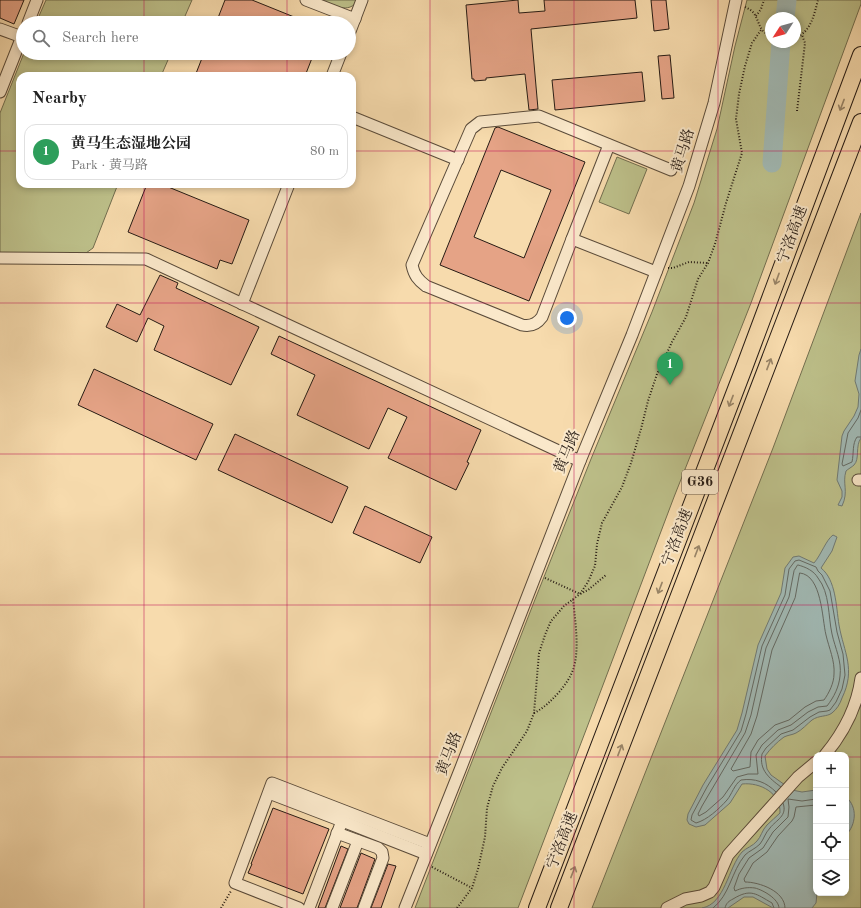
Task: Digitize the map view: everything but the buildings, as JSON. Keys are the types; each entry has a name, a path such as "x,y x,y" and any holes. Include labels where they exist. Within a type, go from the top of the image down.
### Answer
{"highway":[{"name":"宁洛高速","path":"537,908 744,368 861,55"},
{"name":"宁洛高速","path":"559,908 861,122"}],"street":[{"path":"31,16 37,0"},
{"path":"306,0 347,16"},
{"path":"356,16 362,0"},
{"name":"黄马路","path":"405,908 580,462 632,335 689,186 714,103 735,2"},
{"path":"0,29 16,34"},
{"path":"0,92 16,51"},
{"path":"334,72 338,60"},
{"path":"609,144 542,317 535,324 531,326 522,325 422,283 416,277 412,265 474,126 480,122 539,116 609,144 671,170"},
{"path":"356,119 458,160"},
{"path":"242,304 287,188"},
{"path":"572,239 657,269"},
{"path":"0,258 146,259 580,462"},
{"path":"828,752 838,740 849,719 859,694 861,678"},
{"path":"667,908 685,900 710,892 714,887 728,856 736,846 798,777 813,764"},
{"path":"299,908 234,883 272,783 428,849"},
{"path":"269,793 342,821 428,849"},
{"path":"309,908 342,821"},
{"path":"337,833 380,850 383,858 364,908"},
{"path":"332,908 358,841"}],"path":[{"path":"756,16 761,9 764,0"},
{"path":"797,111 805,43 802,35 809,27 818,0"},
{"path":"735,2 752,11 765,33"},
{"path":"580,594 588,582 595,566 597,544 602,523 622,487 631,464 657,374 686,317 698,279 708,263 715,244 742,153 736,120 739,94 745,66 752,43 762,30"},
{"path":"657,269 673,268 689,262 708,263"},
{"path":"457,908 472,888 478,869 485,838 486,808 493,786 502,768 527,731 534,713 539,653 551,621 564,606 588,590 606,574"},
{"path":"536,575 580,594"},
{"path":"534,713 554,698 573,672 576,662 576,648 573,599"},
{"path":"430,866 472,888"},
{"path":"221,908 234,883"}],"green space":[{"path":"46,0 192,0 185,16 39,16"},
{"path":"320,0 358,0 350,7 340,8"},
{"path":"747,0 861,0 861,4 751,303 674,497 518,908 415,908 534,602 652,312 694,203 717,129 735,46"},
{"path":"21,60 168,60 163,72 16,72"},
{"path":"16,73 16,188 116,188 93,248 86,253 0,254 0,113"},
{"path":"617,157 647,169 629,214 599,202"},
{"path":"861,213 861,908 592,908 773,448"}],"water":[{"path":"861,349 861,438 858,445 856,462 846,471 845,496 842,506 838,505 842,497 842,491 837,480 842,436 858,407 859,394 855,381"},
{"path":"833,535 837,537 832,551 821,568 830,579 848,661 849,670 846,688 839,704 832,713 815,718 798,732 784,737 765,756 767,769 771,775 792,790 802,792 813,790 813,896 817,896 816,903 812,908 773,908 753,897 744,897 728,908 702,908 710,905 716,900 721,893 737,859 745,849 754,844 760,838 765,827 780,813 779,806 777,800 768,790 756,785 742,784 730,803 705,825 696,827 689,824 687,820 688,814 703,785 737,730 758,645 781,593 785,568 793,557 799,556 814,563 830,537"},
{"path":"849,800 854,811 854,821 849,831"}],"waterway":[{"path":"786,12 787,0"},
{"path":"772,163 781,48"}],"place":[{"name":"黄马生态湿地公园","path":"670,385"}]}
